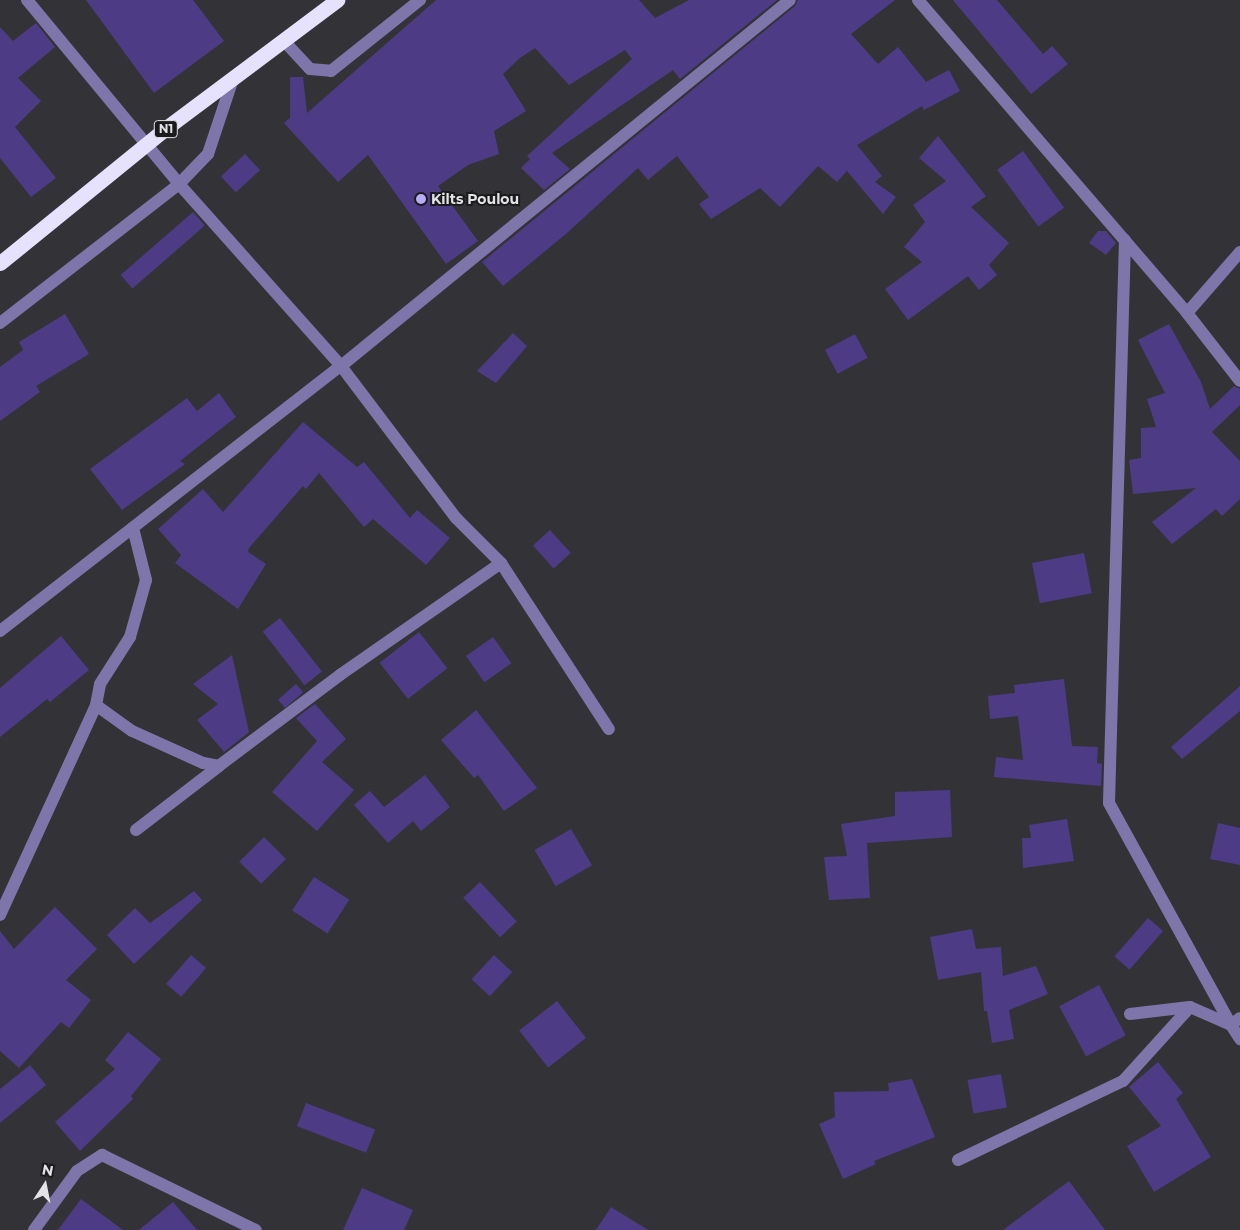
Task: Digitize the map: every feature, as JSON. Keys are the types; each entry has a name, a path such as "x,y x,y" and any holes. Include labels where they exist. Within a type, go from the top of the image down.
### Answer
{"highway":[{"name":"N1","path":"0,263 337,0"}],"street":[{"path":"27,0 179,184 341,366 456,518 500,563 610,729"},
{"path":"284,41 310,69 331,71 420,0"},
{"path":"0,631 341,366 790,0"},
{"path":"918,0 1187,313 1240,381"},
{"path":"0,323 179,184 208,154 232,82"},
{"path":"1125,240 1109,804 1235,1022 1240,1038"},
{"path":"1187,313 1240,252"},
{"path":"0,915 96,705 100,684 130,637 146,580 133,528"},
{"path":"136,830 340,675 500,563"},
{"path":"96,705 132,730 203,763 219,766"},
{"path":"1130,1014 1190,1007 1235,1022"},
{"path":"958,1160 1123,1081 1190,1007"},
{"path":"34,1230 78,1171 102,1155 256,1230"}],"building":[{"path":"86,0 193,0 224,41 154,93"},
{"path":"436,0 639,0 655,18 689,0 777,0 680,79 673,70 552,153 570,169 544,190 521,168 530,159 527,156 632,59 625,50 569,85 535,48 520,58 503,74 526,111 494,131 499,154 468,165 438,186 478,241 446,264 368,155 338,182 284,123 290,118 290,77 303,77 307,113"},
{"path":"798,0 895,0 851,34 878,64 898,47 926,82 949,70 960,91 924,110 922,106 857,145 882,176 875,182 896,197 883,214 847,171 837,182 818,166 780,207 760,188 711,219 699,204 709,197 677,156 648,180 638,168 567,233 503,286 482,262 795,6"},
{"path":"953,0 997,0 1043,54 1052,46 1068,64 1031,94"},
{"path":"36,23 55,47 18,78 41,101 15,127 56,178 31,197 0,158 0,27 13,41"},
{"path":"938,136 986,196 971,207 1009,243 989,265 997,275 979,290 968,276 908,320 885,289 922,262 904,247 925,222 913,205 946,181 919,158"},
{"path":"1023,151 1064,208 1038,226 997,170"},
{"path":"245,154 260,170 236,193 221,177"},
{"path":"193,212 205,226 132,289 121,275"},
{"path":"1098,231 1106,231 1116,243 1106,255 1089,243"},
{"path":"65,314 89,354 36,386 40,392 0,421 0,367 23,350 19,342"},
{"path":"1169,324 1201,382 1210,409 1234,386 1240,389 1240,405 1212,432 1240,461 1240,499 1222,516 1216,509 1172,544 1152,522 1196,488 1133,494 1129,460 1141,458 1141,428 1156,427 1147,399 1165,393 1138,340"},
{"path":"513,333 527,346 496,383 477,371"},
{"path":"855,334 868,358 838,374 825,350"},
{"path":"219,393 236,417 180,461 185,464 122,510 90,469 187,398 197,411"},
{"path":"303,422 357,467 364,462 410,518 417,510 450,538 426,565 373,519 364,527 319,473 306,489 303,486 249,548 248,552 266,564 238,609 175,563 181,555 158,529 203,489 223,512"},
{"path":"550,530 571,553 554,568 533,545"},
{"path":"1084,553 1092,593 1040,603 1032,563"},
{"path":"280,618 322,672 305,685 263,632"},
{"path":"419,632 447,668 408,699 380,663"},
{"path":"61,636 89,670 50,702 47,699 0,737 0,688"},
{"path":"493,637 511,663 484,682 466,656"},
{"path":"232,655 249,732 224,752 197,720 218,704 193,684"},
{"path":"1064,679 1072,746 1098,747 1097,763 1102,764 1101,786 994,777 996,757 1023,760 1018,716 990,719 988,696 1015,693 1014,685"},
{"path":"296,684 303,692 285,708 278,700"},
{"path":"1240,686 1240,711 1182,759 1171,747"},
{"path":"315,704 346,739 322,762 354,790 317,831 272,792 317,741 296,718"},
{"path":"476,710 537,788 504,811 478,775 474,778 441,740"},
{"path":"425,775 450,807 421,831 413,821 388,843 354,805 370,791 384,807"},
{"path":"950,790 952,837 867,843 870,898 829,900 824,857 847,856 841,824 895,816 895,792"},
{"path":"1067,819 1074,861 1023,868 1022,838 1031,838 1029,825"},
{"path":"1218,823 1240,828 1240,865 1210,859"},
{"path":"571,829 592,865 556,886 535,850"},
{"path":"264,837 286,859 261,884 239,862"},
{"path":"314,877 349,900 327,933 292,911"},
{"path":"480,882 517,921 500,937 463,898"},
{"path":"194,891 202,900 134,964 107,935 135,908 150,923"},
{"path":"55,907 97,949 66,980 91,1000 69,1028 61,1022 19,1068 0,1051 0,931 14,949"},
{"path":"1148,918 1163,931 1130,970 1115,956"},
{"path":"972,929 976,949 1001,947 1003,976 1036,966 1048,994 1009,1010 1014,1039 992,1043 987,1011 984,1011 981,972 938,980 930,937"},
{"path":"191,955 206,968 181,997 166,984"},
{"path":"494,955 512,972 490,996 471,979"},
{"path":"1099,985 1126,1035 1086,1056 1059,1006"},
{"path":"557,1001 586,1038 548,1068 519,1031"},
{"path":"128,1032 161,1059 131,1096 133,1099 80,1151 55,1122 115,1069 105,1060"},
{"path":"1158,1062 1183,1093 1176,1099 1211,1157 1154,1192 1127,1146 1161,1126 1129,1087"},
{"path":"30,1065 46,1085 0,1123 0,1089"},
{"path":"1001,1074 1007,1107 973,1113 968,1080"},
{"path":"912,1079 935,1137 874,1161 876,1164 843,1179 819,1124 835,1117 834,1092 889,1091 888,1083"},
{"path":"306,1103 375,1130 366,1153 297,1126"},
{"path":"1069,1181 1105,1230 1003,1230"},
{"path":"362,1188 413,1210 404,1230 343,1230"},
{"path":"81,1199 123,1230 58,1230"},
{"path":"173,1202 197,1230 139,1230"},
{"path":"611,1207 648,1230 596,1230"}],"place":[{"name":"Kilts Poulou","path":"421,199"}]}
